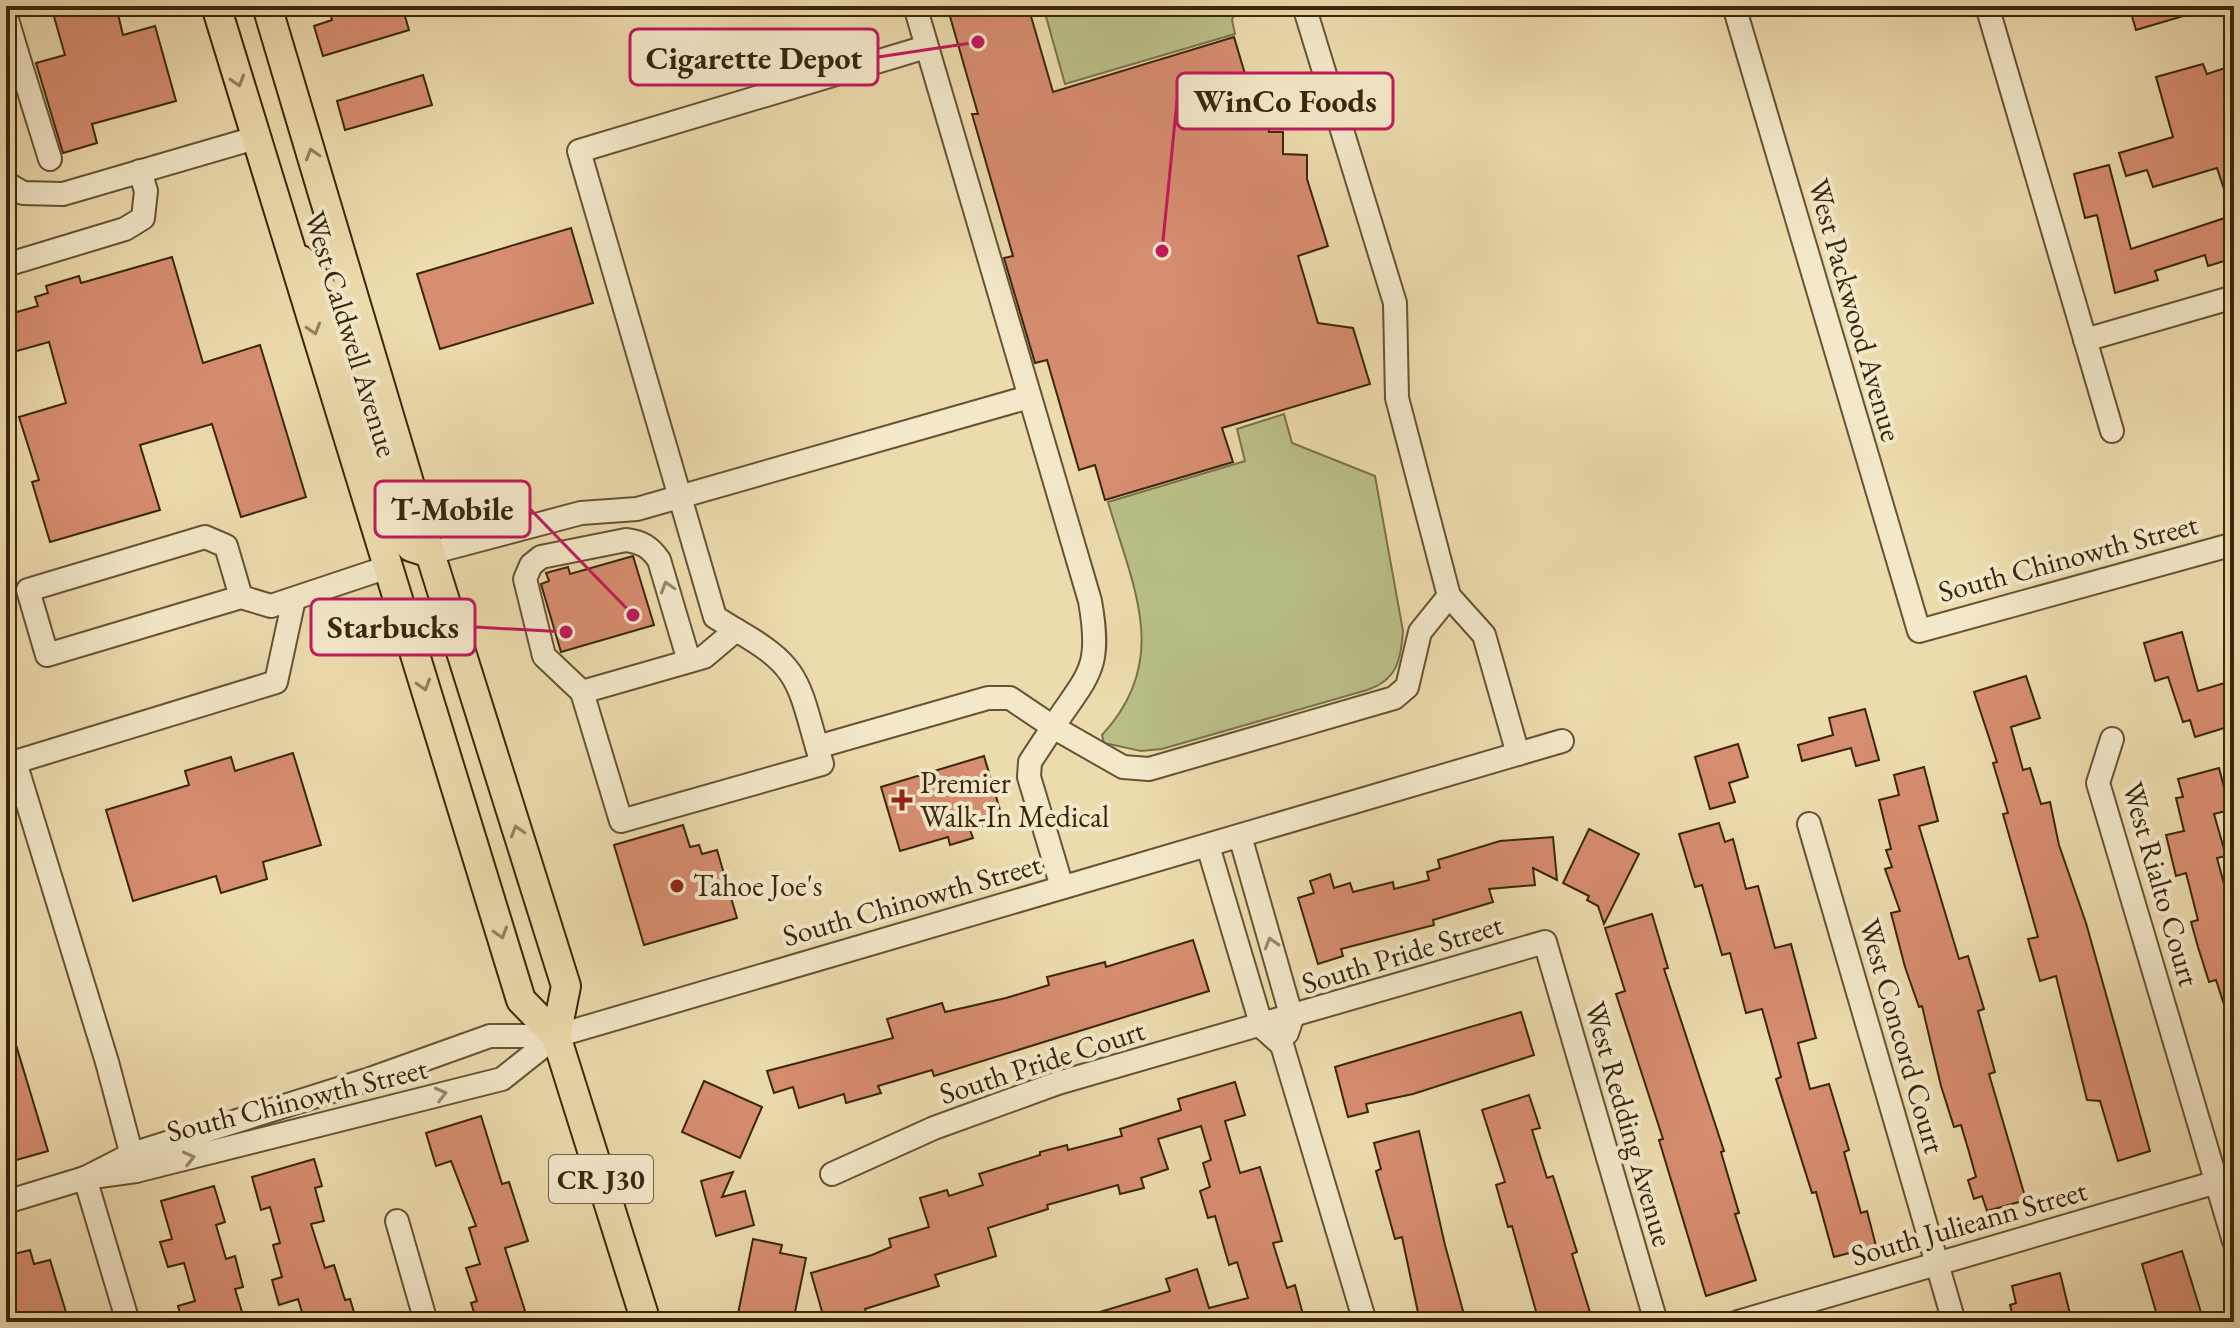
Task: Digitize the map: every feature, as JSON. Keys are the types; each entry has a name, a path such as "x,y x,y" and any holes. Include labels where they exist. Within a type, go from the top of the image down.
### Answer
{"main road":[{"name":"West Caldwell Avenue","path":"216,6 521,1000 556,1036 646,1322"},
{"name":"West Caldwell Avenue","path":"267,6 430,553 566,986 556,1036"},
{"path":"287,243 326,294 399,529 411,547 430,553"}],"street":[{"path":"915,6 1090,601 1096,635 1094,665 1030,762 1029,777 1062,887"},
{"path":"1304,6 1395,303 1397,398 1449,596 1484,635 1518,754"},
{"name":"West Packwood Avenue","path":"1734,6 1919,631"},
{"path":"1987,6 2112,431"},
{"path":"6,16 12,55 50,159"},
{"path":"689,661 659,560 651,548 639,541 626,540 541,557 531,565 525,579 544,656 582,692 621,821 822,764 798,681 771,650 715,617 579,151 926,47"},
{"path":"6,183 23,193 63,194 255,138"},
{"path":"6,265 125,229 143,218 146,191 140,171"},
{"path":"2085,340 2234,297"},
{"path":"430,553 581,513 637,509 1029,397"},
{"path":"241,597 226,546 205,537 28,590 47,655 241,597 271,606 388,567"},
{"name":"South Chinowth Street","path":"1919,631 2234,544"},
{"path":"817,747 988,698 1010,698 1123,767 1149,769 1394,698 1407,687 1420,632 1449,596"},
{"path":"134,1163 15,762 276,682 294,599"},
{"path":"582,692 704,657 736,630"},
{"name":"West Rialto Court","path":"2112,739 2098,783 2234,1241"},
{"name":"South Chinowth Street","path":"6,1202 134,1163 490,1036 556,1036 1562,741"},
{"name":"West Concord Court","path":"1809,824 1954,1322"},
{"path":"1240,836 1276,1022 1365,1322"},
{"path":"1208,846 1276,1022"},
{"name":"South Pride Street","path":"1276,1022 1545,942"},
{"name":"West Redding Avenue","path":"1545,942 1656,1322"},
{"name":"South Pride Court","path":"832,1174 934,1128 1058,1083 1276,1022"},
{"name":"South Chinowth Street","path":"134,1163 502,1079 556,1036"},
{"path":"85,1178 128,1322"},
{"name":"South Julieann Street","path":"1738,1322 2217,1182"},
{"path":"397,1221 426,1322"}],"green space":[{"path":"1043,6 1237,6 1232,20 1235,34 1065,84"},
{"path":"1284,414 1292,443 1375,476 1403,631 1396,668 1385,681 1367,690 1162,749 1141,751 1104,743 1102,735 1123,707 1136,679 1141,651 1141,622 1136,593 1108,502 1245,461 1237,429"}],"building":[{"path":"51,6 116,6 123,35 155,26 176,101 92,124 97,143 63,153 36,63 65,55"},
{"path":"328,6 402,6 409,30 323,56 314,26 332,20"},
{"path":"947,6 1028,6 1053,92 1234,37 1256,111 1269,111 1269,132 1283,132 1283,154 1307,155 1307,179 1328,246 1298,256 1318,323 1353,328 1370,384 1222,428 1233,462 1105,500 1095,465 1079,470 1047,360 1035,363 1004,258 1013,256 972,114 978,114"},
{"path":"2129,6 2200,6 2200,11 2136,30"},
{"path":"2203,64 2207,74 2225,68 2234,99 2234,207 2230,207 2217,168 2153,187 2147,170 2126,176 2119,153 2173,137 2156,77"},
{"path":"423,75 432,105 345,130 337,101"},
{"path":"2109,165 2131,249 2234,215 2234,258 2208,266 2205,255 2155,271 2158,280 2115,293 2097,215 2085,218 2074,174"},
{"path":"571,228 593,303 440,349 417,274"},
{"path":"172,257 203,363 260,345 306,497 241,517 212,424 140,445 160,510 50,542 32,482 39,480 19,417 66,403 49,342 6,354 6,315 38,306 35,297 48,293 46,286 79,276 81,283"},
{"path":"633,556 654,625 561,652 541,584 549,581 546,573 568,567 570,574"},
{"path":"2182,632 2198,691 2228,682 2234,701 2234,725 2195,737 2190,720 2183,722 2168,677 2155,681 2144,643"},
{"path":"2026,676 2040,718 2011,727 2023,770 2030,768 2041,804 2050,802 2059,845 2086,923 2150,1151 2118,1161 2100,1101 2087,1100 2056,976 2040,981 2028,939 2038,937 2003,814 2008,813 1993,763 1997,762 1974,692"},
{"path":"1865,709 1879,760 1856,766 1851,748 1802,761 1798,745 1833,735 1829,718"},
{"path":"1738,744 1748,777 1729,783 1735,802 1710,809 1695,757"},
{"path":"293,753 321,845 263,862 267,879 221,893 216,876 133,901 106,810 189,785 185,771 231,757 235,771"},
{"path":"984,756 1003,820 970,830 973,838 950,845 948,837 900,851 881,787"},
{"path":"1924,767 1938,821 1919,826 1959,959 1968,956 1984,1009 1978,1011 1995,1072 1989,1074 2026,1200 1987,1211 1982,1196 1974,1199 1968,1180 1976,1177 1969,1152 1961,1125 1954,1127 1922,1006 1919,1007 1905,967 1891,913 1900,911 1885,869 1892,867 1886,850 1891,849 1879,800 1899,795 1894,775"},
{"path":"2219,768 2230,810 2214,814 2226,856 2217,858 2227,895 2234,893 2234,1023 2230,1023 2216,980 2209,982 2191,922 2198,920 2186,873 2176,876 2166,835 2184,831 2176,798 2183,797 2178,779"},
{"path":"1719,823 1725,842 1733,839 1746,889 1758,886 1775,948 1791,944 1816,1038 1798,1043 1810,1089 1829,1084 1849,1150 1844,1152 1861,1213 1867,1211 1876,1246 1834,1257 1816,1192 1812,1193 1776,1079 1781,1077 1762,1009 1746,1013 1730,953 1722,955 1702,885 1695,887 1679,834"},
{"name":"Tahoe Joe's","path":"683,825 690,847 699,845 702,854 717,850 737,918 644,945 614,845"},
{"path":"1589,829 1639,854 1604,924 1598,906 1587,900 1589,896 1563,883"},
{"path":"1553,837 1557,880 1533,868 1535,885 1489,889 1493,902 1433,920 1434,925 1341,949 1343,956 1318,964 1298,898 1314,893 1310,881 1330,874 1334,888 1350,883 1353,892 1393,882 1394,889 1429,880 1427,872 1440,868 1438,860 1500,841"},
{"path":"1652,914 1668,968 1664,969 1724,1151 1721,1152 1739,1213 1735,1214 1756,1280 1706,1296 1659,1140 1663,1139 1616,994 1625,991 1605,928"},
{"path":"1193,940 1209,991 934,1076 932,1070 878,1086 881,1093 846,1103 844,1094 799,1108 793,1087 774,1093 767,1071 893,1038 887,1019 942,1003 945,1012 1006,998 1049,985 1047,977 1105,962 1106,967"},
{"path":"1521,1012 1534,1055 1413,1094 1366,1104 1368,1112 1348,1117 1335,1067"},
{"path":"6,1025 10,1025 48,1151 6,1163"},
{"path":"704,1081 762,1107 740,1158 682,1132"},
{"path":"1235,1082 1245,1115 1225,1121 1240,1173 1260,1167 1282,1241 1273,1243 1287,1288 1295,1285 1305,1322 1083,1322 1083,1317 1170,1291 1166,1279 1197,1269 1209,1308 1248,1298 1237,1262 1229,1265 1215,1216 1208,1218 1200,1191 1210,1187 1203,1163 1211,1160 1201,1126 1158,1139 1168,1169 1141,1178 1144,1188 1120,1194 1118,1185 1047,1205 1048,1209 988,1228 996,1256 935,1275 939,1286 865,1309 868,1317 852,1322 825,1322 811,1273 872,1255 891,1247 889,1239 929,1227 920,1198 947,1190 949,1196 983,1185 979,1174 1040,1155 1040,1152 1067,1145 1068,1150 1122,1136 1120,1129 1181,1110 1178,1099"},
{"path":"1529,1095 1540,1128 1532,1130 1547,1178 1553,1176 1577,1252 1572,1254 1593,1322 1539,1322 1512,1226 1508,1227 1496,1185 1505,1182 1482,1110"},
{"path":"481,1116 502,1184 509,1182 528,1241 505,1248 525,1311 521,1313 523,1322 477,1322 471,1303 477,1301 466,1268 480,1264 469,1228 476,1226 451,1161 436,1166 426,1133"},
{"path":"1419,1131 1466,1322 1420,1322 1402,1237 1395,1239 1376,1171 1381,1169 1374,1143"},
{"path":"314,1159 322,1186 315,1188 324,1221 311,1224 325,1268 334,1265 345,1300 350,1299 357,1322 305,1322 298,1299 279,1305 272,1280 282,1277 273,1245 280,1243 270,1207 261,1210 252,1177"},
{"path":"733,1172 722,1197 745,1191 754,1225 716,1236 701,1181"},
{"path":"214,1186 225,1222 216,1225 226,1259 235,1256 243,1287 235,1289 243,1315 218,1322 182,1322 178,1306 195,1301 184,1263 168,1267 160,1242 172,1239 161,1201"},
{"path":"753,1239 782,1245 780,1253 806,1258 793,1322 738,1314"},
{"path":"30,1250 34,1264 50,1260 69,1322 6,1322 6,1256"},
{"path":"2182,1251 2204,1322 2159,1322 2142,1264"},
{"path":"2060,1273 2072,1322 2014,1322 2010,1305 2016,1303 2012,1286"}],"place":[{"name":"Cigarette Depot","path":"978,42"},
{"name":"WinCo Foods","path":"1162,251"},
{"name":"T-Mobile","path":"633,615"},
{"name":"Starbucks","path":"566,632"},
{"name":"Premier Walk-In Medical","path":"902,800"},
{"name":"Tahoe Joe's","path":"677,886"}]}
